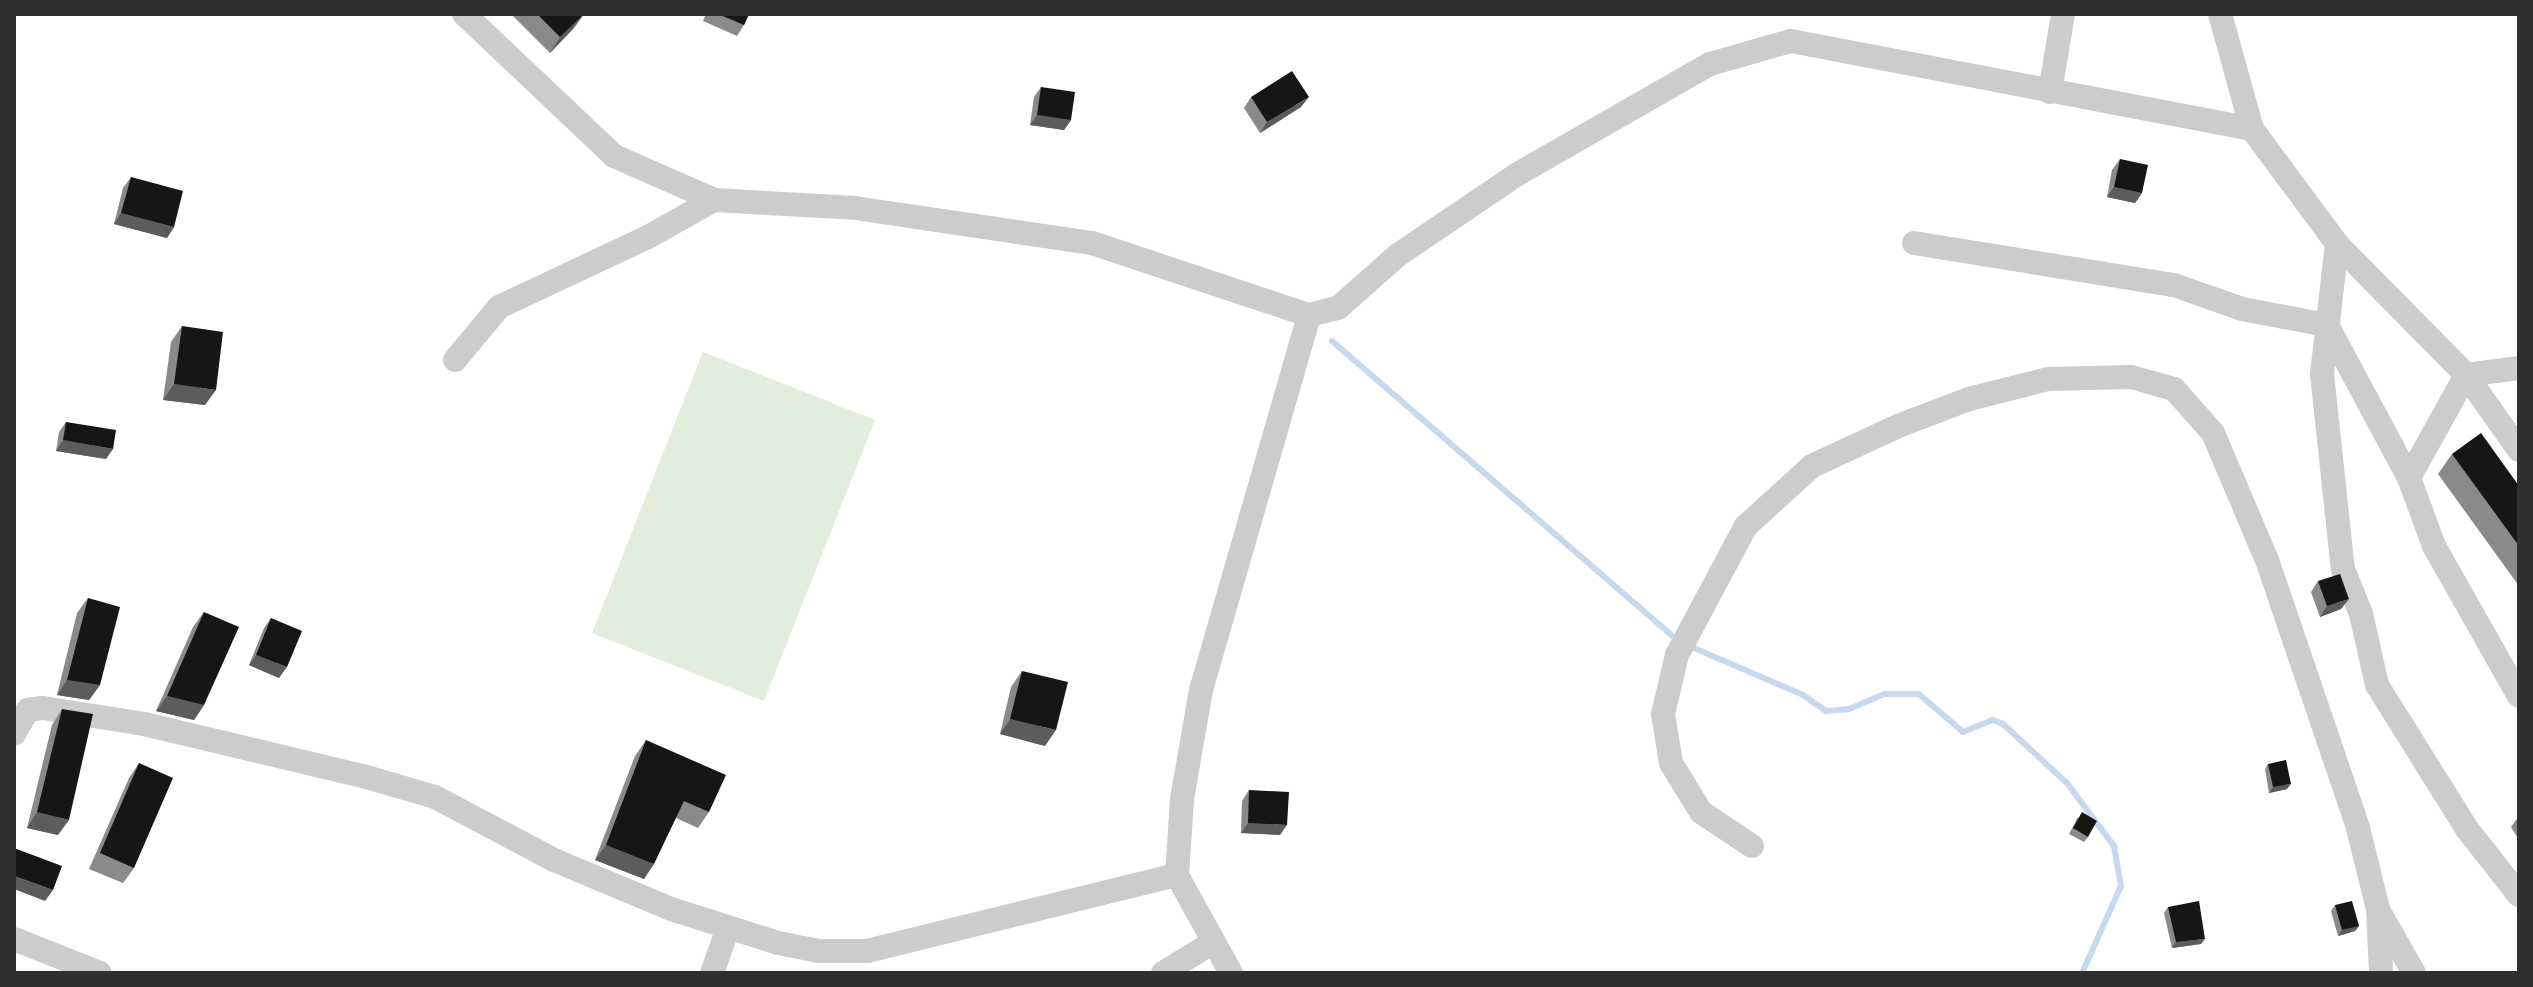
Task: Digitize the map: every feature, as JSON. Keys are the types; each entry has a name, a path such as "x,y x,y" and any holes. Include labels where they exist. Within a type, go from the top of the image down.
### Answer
{"street":[{"path":"464,14 614,156 714,200 855,208 1092,243 1309,315 1338,308 1398,255 1516,175 1710,64 1764,47 1818,43 2050,92 2252,129"},
{"path":"2050,92 2063,14"},
{"path":"2220,14 2252,129 2337,244 2466,375 2519,450"},
{"path":"455,360 499,307 648,237 714,200"},
{"path":"1914,243 2174,285 2242,309 2327,325"},
{"path":"2337,244 2322,374 2333,450 2335,521 2343,569 2361,614 2377,685 2467,829 2519,895"},
{"path":"1231,973 1177,875 1182,799 1201,690 1309,315"},
{"path":"2327,325 2409,478 2434,546 2519,696"},
{"path":"2466,375 2519,368"},
{"path":"2409,478 2466,375"},
{"path":"1752,846 1701,812 1671,763 1663,714 1677,655 1710,587 1746,526 1812,466 1849,446 1969,399 2048,379 2131,377 2174,389 2213,433 2267,560 2358,828 2378,909 2381,973"},
{"path":"14,734 28,710 43,708 144,724 363,776 435,797 554,860 728,928 819,951 867,951 1177,875"},
{"path":"2378,909 2414,973"},
{"path":"712,973 728,928"},
{"path":"14,939 100,973"},
{"path":"1163,973 1212,943"}],"green space":[{"path":"703,352 875,420 764,701 592,633"}],"building":[{"path":"537,14 584,14 560,37"},
{"path":"718,14 749,14 744,25"},
{"path":"1292,71 1309,97 1267,122 1251,97"},
{"path":"1041,87 1075,92 1071,120 1037,115"},
{"path":"2120,159 2148,165 2142,193 2114,187"},
{"path":"131,177 183,191 174,227 121,213"},
{"path":"182,326 223,332 216,390 174,384"},
{"path":"66,422 116,430 113,449 63,440"},
{"path":"2481,433 2519,486 2519,546 2452,454"},
{"path":"2340,574 2349,599 2327,606 2318,581"},
{"path":"88,598 120,607 100,685 67,680"},
{"path":"204,612 239,627 204,705 167,696"},
{"path":"271,618 302,631 287,667 256,655"},
{"path":"1022,671 1068,682 1056,730 1010,719"},
{"path":"62,709 93,714 69,820 37,812"},
{"path":"646,740 726,775 709,812 684,801 654,864 606,845"},
{"path":"2286,760 2291,784 2273,787 2268,764"},
{"path":"139,763 173,778 134,868 100,853"},
{"path":"1249,790 1289,792 1287,825 1248,823"},
{"path":"2082,812 2097,821 2088,837 2073,828"},
{"path":"14,848 62,866 53,890 14,876"},
{"path":"2199,901 2205,939 2176,942 2168,907"},
{"path":"2352,901 2359,926 2342,930 2335,905"}],"waterway":[{"path":"1332,341 1677,640"},
{"path":"1687,645 1803,695 1826,711 1849,709 1885,694 1919,694 1963,732 1993,720 2003,724 2067,783 2114,846 2121,886 2082,973"}]}
